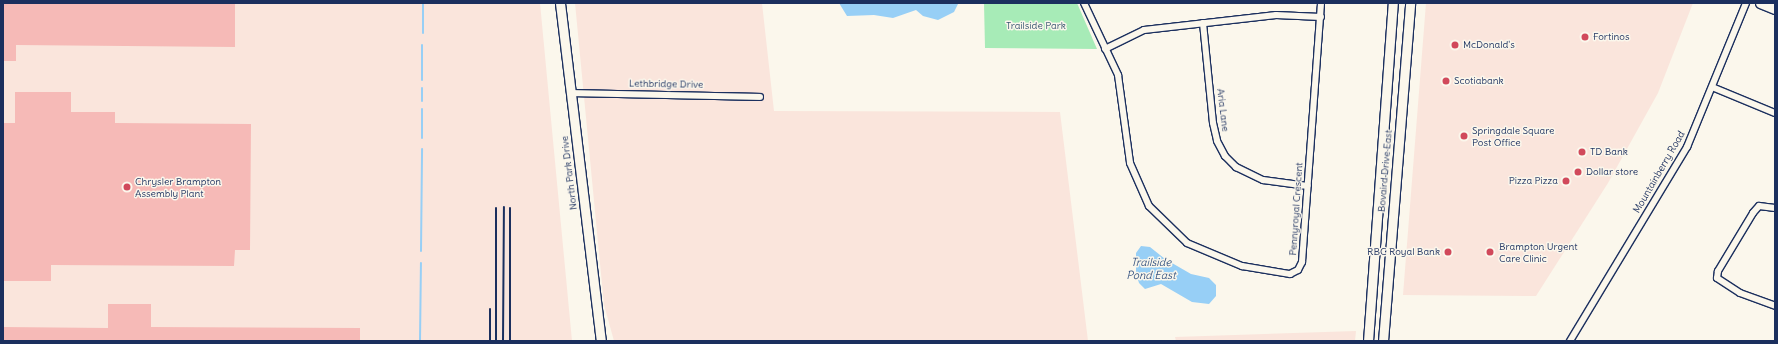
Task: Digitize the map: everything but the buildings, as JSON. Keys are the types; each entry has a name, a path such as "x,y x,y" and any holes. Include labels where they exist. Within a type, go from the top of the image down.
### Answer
{"main road":[{"name":"North Park Drive","path":"560,3 601,341"},
{"name":"Bovaird Drive East","path":"1368,341 1371,273 1393,3"},
{"name":"Bovaird Drive East","path":"1383,341 1410,3"},
{"path":"1760,3 1775,9"},
{"path":"1371,273 1387,283"}],"street":[{"name":"Pennyroyal Crescent","path":"1084,3 1118,75 1130,163 1137,183 1149,206 1187,243 1242,266 1290,274 1298,270 1302,262 1321,3"},
{"name":"Mountainberry Road","path":"1570,341 1687,146 1746,3"},
{"path":"1105,48 1144,30 1276,15 1321,17"},
{"name":"Aria Lane","path":"1203,23 1214,124 1217,141 1225,156 1236,167 1263,180 1308,186"},
{"path":"1712,87 1775,113"},
{"name":"Lethbridge Drive","path":"572,93 760,97"},
{"path":"1775,208 1768,205 1756,210 1718,271 1717,278 1740,293 1775,306"}],"shaded area":[{"name":"Chrysler Brampton Assembly Plant","path":"3,3 540,3 572,341 3,341"},
{"path":"575,3 762,3 774,111 1060,112 1088,341 614,341 604,305"},
{"path":"1426,3 1693,3 1658,93 1608,183 1536,296 1403,295"},
{"path":"1356,331 1355,341 1176,341 1175,337"}],"green space":[{"name":"Trailside Park","path":"984,3 1077,3 1097,49 985,48"}],"water":[{"path":"839,3 958,4 954,12 938,20 923,16 916,10 893,18 874,15 847,16"},
{"name":"Trailside Pond East","path":"1141,246 1150,247 1165,259 1191,274 1209,278 1216,285 1216,296 1209,304 1192,302 1161,284 1145,289 1139,283 1136,273 1136,253"}],"waterway":[{"path":"423,3 423,33"},
{"path":"422,45 422,80"},
{"path":"422,88 422,101"},
{"path":"422,109 422,138"},
{"path":"421,251 422,149"},
{"path":"420,341 421,263"}],"railway":[{"path":"503,341 504,207"},
{"path":"496,208 496,341"},
{"path":"510,208 510,341"},
{"path":"490,309 490,341"}],"place":[{"name":"Fortinos","path":"1585,37"},
{"name":"McDonald's","path":"1455,45"},
{"name":"Scotiabank","path":"1446,81"},
{"name":"Springdale Square Post Office","path":"1464,136"},
{"name":"TD Bank","path":"1582,152"},
{"name":"Dollar store","path":"1578,172"},
{"name":"Pizza Pizza","path":"1566,181"},
{"name":"Chrysler Brampton Assembly Plant","path":"127,187"},
{"name":"RBC Royal Bank","path":"1448,252"},
{"name":"Brampton Urgent Care Clinic","path":"1490,252"}]}
